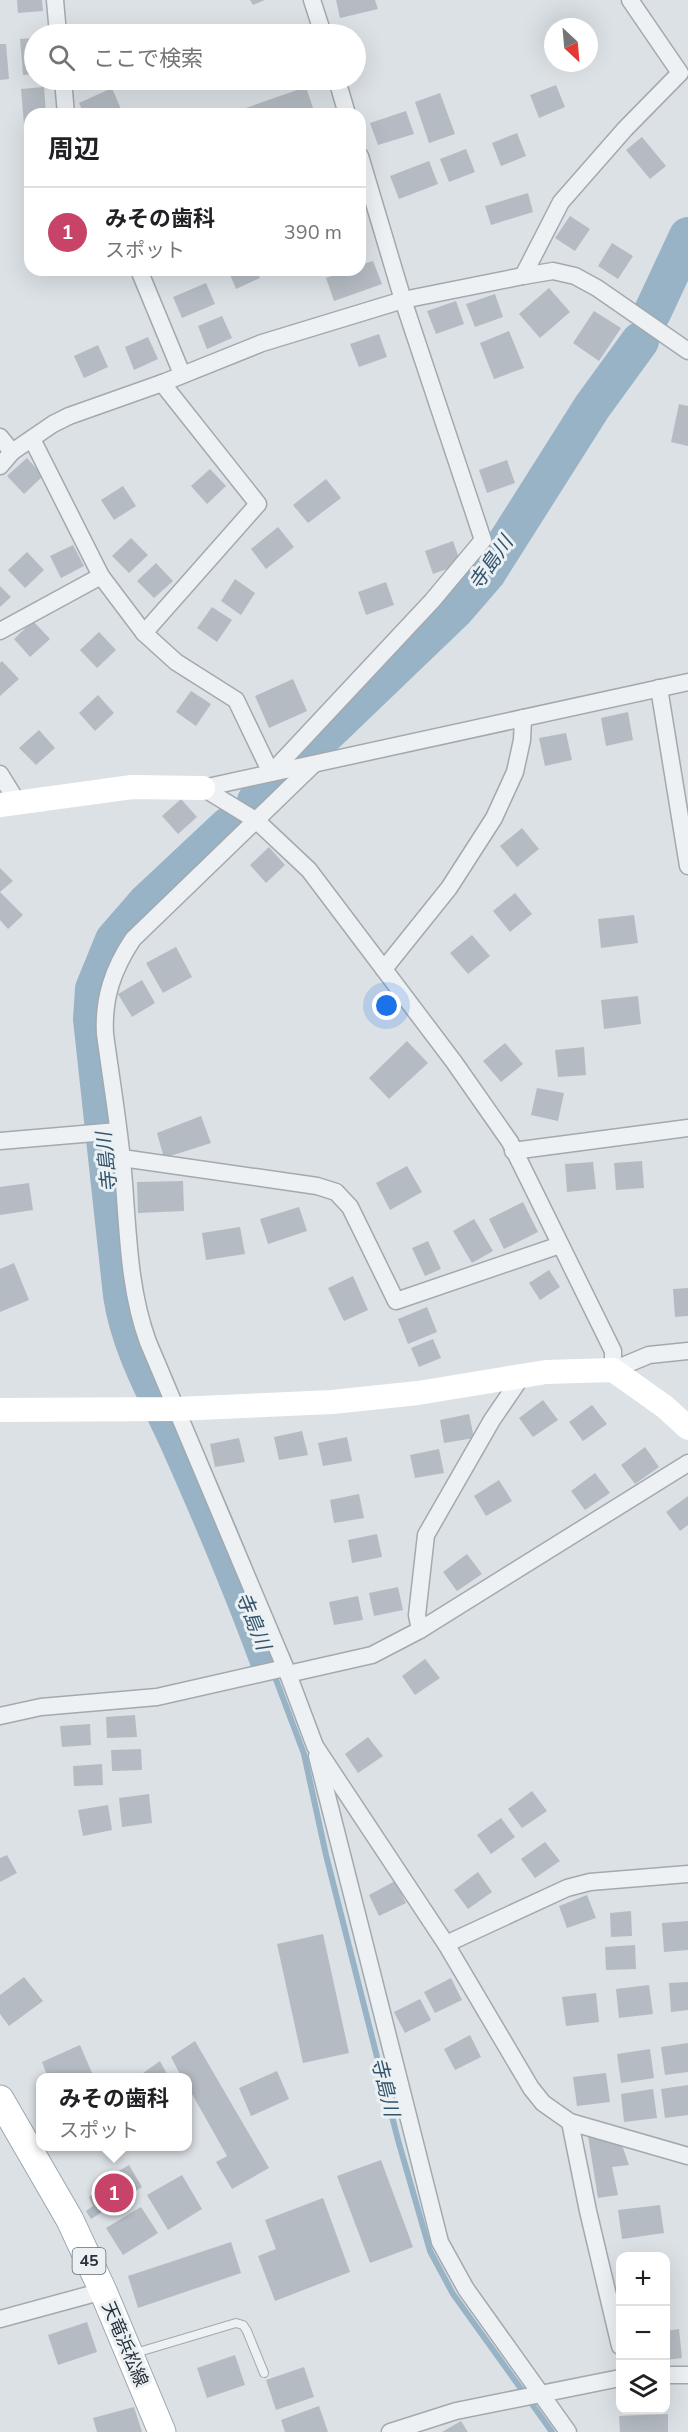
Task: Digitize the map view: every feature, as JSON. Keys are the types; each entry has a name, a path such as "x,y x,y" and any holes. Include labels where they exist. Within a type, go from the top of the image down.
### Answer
{"main road":[{"name":"天竜浜松線","path":"0,2099 70,2220 104,2291 162,2432"}],"street":[{"path":"55,0 57,24"},
{"path":"312,0 320,24"},
{"path":"523,276 561,202 625,129 680,73 630,0"},
{"path":"64,90 65,108"},
{"path":"340,90 345,108"},
{"path":"271,773 432,601 483,540 403,300 366,176"},
{"path":"0,466 12,452 69,416 162,383 262,343 403,300 523,276 553,271 575,276 685,344"},
{"path":"141,276 182,374"},
{"path":"144,633 258,504 162,383"},
{"path":"0,437 12,452"},
{"path":"32,439 100,576 144,633 176,663 236,700 271,773"},
{"path":"0,631 100,576"},
{"path":"0,774 9,804 140,786 204,788 688,682"},
{"path":"659,688 688,866"},
{"path":"384,969 449,888 494,818 515,772 522,740 523,718"},
{"path":"314,764 139,933 113,972 104,1017 109,1132 122,1158 135,1298 169,1409 280,1671 315,1746 446,1944 531,2088 543,2103 570,2122 688,2156"},
{"path":"204,788 257,821 309,870 454,1062 510,1142 613,1352 613,1370"},
{"path":"513,1151 688,1128"},
{"path":"0,1141 109,1132"},
{"path":"122,1158 317,1186 336,1192 350,1207 396,1301 560,1245"},
{"path":"0,1410 169,1409 371,1399 522,1376 582,1370 613,1370 649,1355 688,1351"},
{"path":"613,1370 657,1400 688,1428"},
{"path":"420,1630 417,1615 426,1535 492,1420 522,1376"},
{"path":"0,1716 41,1707 157,1697 280,1671 372,1655 420,1630 688,1463"},
{"path":"315,1746 319,1772 440,2242 531,2397 568,2432"},
{"path":"446,1944 567,1888 599,1881 688,1874"},
{"path":"570,2122 616,2325"},
{"path":"0,2319 104,2291"},
{"path":"670,2375 688,2375"},
{"path":"390,2432 456,2411 616,2379"}],"lane":[{"path":"130,2354 236,2323 243,2325 247,2331 264,2373"}],"building":[{"path":"17,0 42,0 43,11 18,13"},
{"path":"250,0 265,0 253,5"},
{"path":"336,0 375,0 378,9 340,18"},
{"path":"20,39 24,39 24,75 23,75"},
{"path":"0,44 6,44 9,79 0,80"},
{"path":"556,85 565,107 539,118 530,95"},
{"path":"21,89 44,90 46,108 24,108 24,125"},
{"path":"108,90 113,90 121,108 81,108 79,103"},
{"path":"297,90 307,90 313,108 246,108"},
{"path":"440,93 455,134 429,143 415,102"},
{"path":"406,111 414,134 378,145 370,123"},
{"path":"517,133 526,156 501,166 492,143"},
{"path":"642,137 666,166 650,179 626,150"},
{"path":"466,149 475,172 449,182 440,159"},
{"path":"429,161 438,184 399,199 390,176"},
{"path":"528,193 533,212 491,225 485,206"},
{"path":"570,216 590,229 575,251 555,238"},
{"path":"612,243 633,256 618,279 598,266"},
{"path":"373,261 382,284 334,301 326,278 366,276 366,263"},
{"path":"231,276 259,276 260,278 236,289"},
{"path":"206,283 215,304 182,318 173,297"},
{"path":"549,288 570,312 540,338 519,314"},
{"path":"495,294 503,317 475,327 466,304"},
{"path":"456,301 464,324 436,334 427,311"},
{"path":"594,311 621,328 599,361 573,343"},
{"path":"222,316 232,338 207,349 198,326"},
{"path":"509,331 524,368 494,379 480,343"},
{"path":"379,334 387,357 359,367 350,344"},
{"path":"148,337 158,359 134,370 125,347"},
{"path":"98,345 108,367 84,378 74,356"},
{"path":"679,404 688,406 688,446 671,442"},
{"path":"27,458 43,476 24,494 7,476"},
{"path":"507,460 515,483 487,493 479,470"},
{"path":"210,469 226,486 207,504 191,486"},
{"path":"326,479 341,498 308,523 293,505"},
{"path":"123,486 136,506 114,520 101,500"},
{"path":"278,527 294,547 266,569 251,549"},
{"path":"131,538 148,555 129,573 112,556"},
{"path":"453,541 461,564 433,574 425,551"},
{"path":"73,545 84,566 61,578 50,556"},
{"path":"27,552 44,570 25,588 8,570"},
{"path":"156,563 173,581 154,598 137,581"},
{"path":"235,579 255,593 241,615 221,601"},
{"path":"386,582 394,605 366,615 358,592"},
{"path":"0,586 11,597 0,607"},
{"path":"212,607 232,620 217,642 197,628"},
{"path":"33,621 50,639 30,657 14,639"},
{"path":"99,632 116,650 97,668 80,650"},
{"path":"2,661 19,679 0,696 0,663"},
{"path":"293,679 307,711 269,728 255,696"},
{"path":"191,691 211,704 196,726 176,712"},
{"path":"98,695 114,713 95,731 79,713"},
{"path":"628,712 633,740 606,746 601,718"},
{"path":"39,730 55,748 36,765 19,748"},
{"path":"566,733 572,760 545,766 539,738"},
{"path":"181,799 197,817 178,834 162,816"},
{"path":"522,828 539,849 517,867 500,846"},
{"path":"269,847 285,865 266,883 250,865"},
{"path":"0,868 13,881 0,892"},
{"path":"0,892 23,915 8,929 0,920"},
{"path":"515,893 532,914 510,932 493,911"},
{"path":"634,915 638,943 601,948 598,919"},
{"path":"472,935 490,956 468,974 450,953"},
{"path":"176,947 192,977 163,993 146,963"},
{"path":"142,980 155,1003 132,1017 118,994"},
{"path":"638,996 641,1024 604,1029 601,1000"},
{"path":"407,1041 428,1063 389,1099 369,1078"},
{"path":"505,1043 523,1064 501,1082 483,1061"},
{"path":"584,1047 586,1075 558,1077 555,1050"},
{"path":"537,1088 564,1093 558,1121 531,1115"},
{"path":"201,1116 211,1143 164,1158 157,1133"},
{"path":"642,1161 644,1188 616,1190 614,1163"},
{"path":"593,1162 596,1189 567,1192 565,1164"},
{"path":"407,1166 422,1192 390,1210 376,1183"},
{"path":"183,1181 184,1211 138,1213 137,1182"},
{"path":"29,1183 33,1210 0,1215 0,1187"},
{"path":"523,1202 538,1232 504,1249 489,1219"},
{"path":"299,1207 307,1231 268,1244 260,1219"},
{"path":"474,1219 493,1251 472,1263 453,1231"},
{"path":"240,1227 245,1254 206,1260 202,1233"},
{"path":"428,1241 441,1269 425,1276 412,1248"},
{"path":"14,1263 29,1300 0,1312 0,1269"},
{"path":"549,1270 560,1287 540,1300 529,1283"},
{"path":"353,1276 368,1310 344,1321 328,1288"},
{"path":"688,1288 688,1316 675,1317 673,1289"},
{"path":"427,1307 437,1332 408,1344 398,1319"},
{"path":"433,1339 441,1358 419,1367 411,1348"},
{"path":"543,1400 558,1420 533,1437 519,1418"},
{"path":"592,1405 607,1424 583,1441 569,1422"},
{"path":"469,1414 474,1438 444,1443 440,1420"},
{"path":"302,1431 308,1455 279,1460 274,1437"},
{"path":"347,1437 352,1461 323,1466 318,1443"},
{"path":"239,1438 245,1462 215,1467 210,1444"},
{"path":"645,1447 659,1467 635,1484 621,1465"},
{"path":"439,1449 444,1473 415,1478 410,1455"},
{"path":"595,1473 610,1493 585,1510 571,1491"},
{"path":"499,1480 512,1501 486,1516 474,1496"},
{"path":"359,1494 364,1518 334,1523 330,1500"},
{"path":"688,1496 688,1525 680,1531 666,1512"},
{"path":"377,1534 382,1557 352,1563 348,1540"},
{"path":"467,1554 482,1574 457,1591 443,1572"},
{"path":"398,1587 403,1610 374,1616 369,1593"},
{"path":"358,1596 363,1620 334,1625 329,1602"},
{"path":"425,1659 440,1678 415,1695 402,1676"},
{"path":"135,1715 137,1737 107,1738 106,1717"},
{"path":"90,1724 91,1745 62,1747 60,1726"},
{"path":"368,1737 383,1756 358,1773 345,1754"},
{"path":"141,1749 142,1770 112,1771 111,1750"},
{"path":"102,1764 103,1785 74,1786 73,1766"},
{"path":"532,1791 547,1811 522,1828 508,1809"},
{"path":"149,1794 152,1823 122,1827 119,1798"},
{"path":"108,1805 112,1830 83,1836 78,1810"},
{"path":"501,1818 515,1837 491,1854 477,1835"},
{"path":"545,1842 560,1861 535,1878 521,1859"},
{"path":"7,1855 17,1873 0,1882 0,1858"},
{"path":"478,1872 492,1892 468,1909 454,1890"},
{"path":"395,1881 406,1903 379,1916 369,1895"},
{"path":"587,1895 596,1918 567,1928 559,1906"},
{"path":"631,1911 632,1936 611,1937 610,1913"},
{"path":"688,1921 688,1950 664,1952 662,1923"},
{"path":"323,1934 349,2053 303,2063 277,1944"},
{"path":"635,1945 636,1969 606,1970 605,1947"},
{"path":"24,1977 43,2001 9,2026 0,2014 0,1995"},
{"path":"451,1978 462,2000 435,2013 424,1992"},
{"path":"688,1982 688,2010 671,2012 669,1983"},
{"path":"649,1985 653,2014 619,2018 616,1989"},
{"path":"596,1993 599,2022 566,2026 562,1997"},
{"path":"420,1999 431,2020 405,2033 394,2012"},
{"path":"470,2035 481,2057 455,2070 444,2049"},
{"path":"195,2041 269,2168 232,2189 216,2162 227,2156 192,2094 192,2073 179,2073 171,2057"},
{"path":"688,2043 688,2072 665,2075 661,2047"},
{"path":"80,2045 92,2073 46,2073 42,2062"},
{"path":"650,2049 654,2078 621,2083 617,2054"},
{"path":"160,2061 166,2073 143,2073"},
{"path":"277,2071 289,2099 251,2116 239,2088"},
{"path":"606,2073 610,2102 577,2106 573,2077"},
{"path":"688,2085 688,2115 665,2118 661,2089"},
{"path":"653,2089 657,2118 624,2122 621,2094"},
{"path":"588,2136 622,2145 629,2165 612,2167 618,2195 598,2198"},
{"path":"381,2160 413,2247 370,2263 337,2176"},
{"path":"129,2165 142,2187 91,2219 86,2211 93,2206 89,2197 101,2189 99,2183"},
{"path":"182,2175 202,2209 168,2230 147,2195"},
{"path":"323,2198 350,2272 275,2301 258,2256 276,2249 265,2220"},
{"path":"660,2205 664,2233 622,2239 618,2210"},
{"path":"141,2207 158,2233 123,2255 106,2228"},
{"path":"231,2242 241,2273 138,2308 128,2276"},
{"path":"87,2322 97,2352 58,2365 48,2335"},
{"path":"679,2329 682,2358 670,2360 670,2330"},
{"path":"235,2355 245,2385 207,2398 197,2368"},
{"path":"304,2367 314,2397 276,2410 266,2380"},
{"path":"319,2406 328,2432 285,2432 281,2420"},
{"path":"134,2407 142,2432 97,2432 93,2418"},
{"path":"668,2414 668,2432 620,2432 619,2416"},
{"path":"461,2421 468,2432 442,2432"}],"waterway":[{"name":"寺島川","path":"652,313 688,236"},
{"name":"寺島川","path":"304,755 455,610 487,573 592,407 640,341"},
{"name":"寺島川","path":"256,801 276,781"},
{"name":"寺島川","path":"228,826 147,902 114,940 94,989 92,1019 126,1315 139,1355 216,1528 269,1661"},
{"name":"寺島川","path":"269,1661 304,1754 326,1855 398,2140 430,2251 453,2294 552,2432"}],"place":[{"name":"みその歯科","path":"114,2193"}]}
